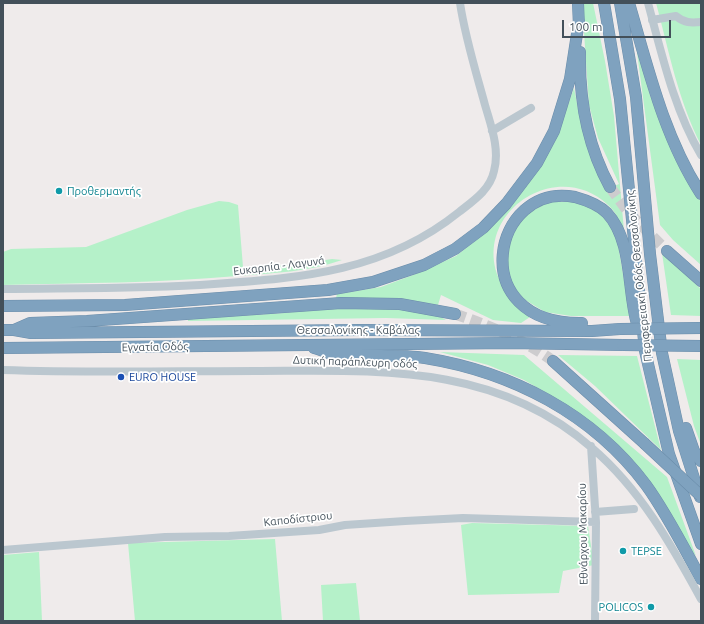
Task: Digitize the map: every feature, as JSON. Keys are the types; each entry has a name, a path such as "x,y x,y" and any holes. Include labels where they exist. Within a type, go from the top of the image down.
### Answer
{"highway":[{"path":"578,3 584,112 596,157 610,187"},
{"name":"Περιφερειακή Οδός Θεσσαλονίκης","path":"604,3 621,107 645,351 668,454 701,544"},
{"name":"Περιφερειακή Οδός Θεσσαλονίκης","path":"620,3 636,97 650,254 662,353 679,431 701,500"},
{"path":"629,3 666,124 685,165 701,194"},
{"path":"3,306 125,305 328,290 372,282 424,265 455,249 483,228 511,198 537,163 554,131 567,91 579,21"},
{"path":"620,328 594,323 571,323 550,320 529,311 514,296 504,277 502,256 508,234 513,224 527,208 547,198 569,196 590,202 608,214 625,249 636,320 645,351"},
{"path":"667,251 701,281"},
{"path":"650,254 657,266 669,352 685,426 694,451 701,461"},
{"path":"3,330 14,330 30,323 87,321 355,303 400,304 455,314"},
{"name":"Θεσσαλονίκης - Καβάλας","path":"14,330 31,333 361,330 592,331 620,328 701,328"},
{"name":"Θεσσαλονίκης - Καβάλας","path":"306,345 512,343 701,346"},
{"path":"306,345 335,355 402,356 425,358 463,366 517,385 553,402 581,420 601,436 637,474 667,518 701,579"},
{"name":"Εγνατία Οδός","path":"3,348 306,345"},
{"path":"553,361 701,496"}],"street":[{"name":"Ευκαρπία - Λαγυνά","path":"3,289 147,288 270,281 316,275 369,261 397,251 427,234 452,218 484,191 491,180 496,162 496,151 492,132 460,3"},
{"path":"648,3 674,95 689,133 701,155"},
{"path":"652,20 676,16 681,21 688,23 701,22"},
{"path":"492,132 531,108"},
{"name":"Δυτική παράπλευρη οδός","path":"3,370 71,372 273,371 407,373 460,382 492,392 529,407 567,428 591,446 632,490 664,535 701,599"},
{"name":"Εθνάρχου Μακαρίου","path":"591,446 596,522 595,621"},
{"path":"595,512 634,509"},
{"name":"Καποδίστριου","path":"3,550 165,537 229,536 319,530 345,525 463,518 596,522"}],"green space":[{"path":"582,3 593,3 605,61 614,116 624,231 616,214 608,205 588,192 567,187 546,189 526,198 510,211 499,229 494,250 497,274 500,281 530,317 521,323 493,320 441,295 438,305 402,299 336,298 337,294 381,287 456,256 491,228 524,188 555,141 574,88 580,118 607,189 619,184 598,138 589,105"},
{"path":"656,3 701,3 701,145 680,93"},
{"path":"636,45 650,95 668,142 701,202 701,265 673,240 660,225"},
{"path":"219,201 238,205 243,267 292,265 332,259 342,260 316,267 264,274 178,280 3,285 3,252 11,249 86,247 187,210"},
{"path":"548,202 579,202 602,215 614,232 618,244 630,316 571,316 545,312 522,298 508,278 507,246 522,217"},
{"path":"662,253 701,289 701,316 671,315"},
{"path":"382,307 432,312 446,320 386,318 188,321 188,319 285,313 314,309"},
{"path":"440,352 524,355 667,477 696,556 589,421 557,399 524,380 488,365"},
{"path":"558,355 637,356 661,450 595,386"},
{"path":"677,359 701,360 701,445 694,426"},
{"path":"472,523 588,526 594,565 563,571 559,593 468,595 461,525"},
{"path":"275,539 282,621 135,621 128,543"},
{"path":"39,552 42,621 3,621 3,555"},
{"path":"356,583 360,621 323,621 321,585"}],"tunnel":[{"path":"610,187 629,213 667,251"},
{"path":"455,314 506,334 530,346 553,361"}],"place":[{"name":"Προθερμαντής","path":"59,191"},
{"name":"EURO HOUSE","path":"121,377"},
{"name":"TEPSE","path":"623,551"},
{"name":"POLICOS","path":"651,607"}]}
